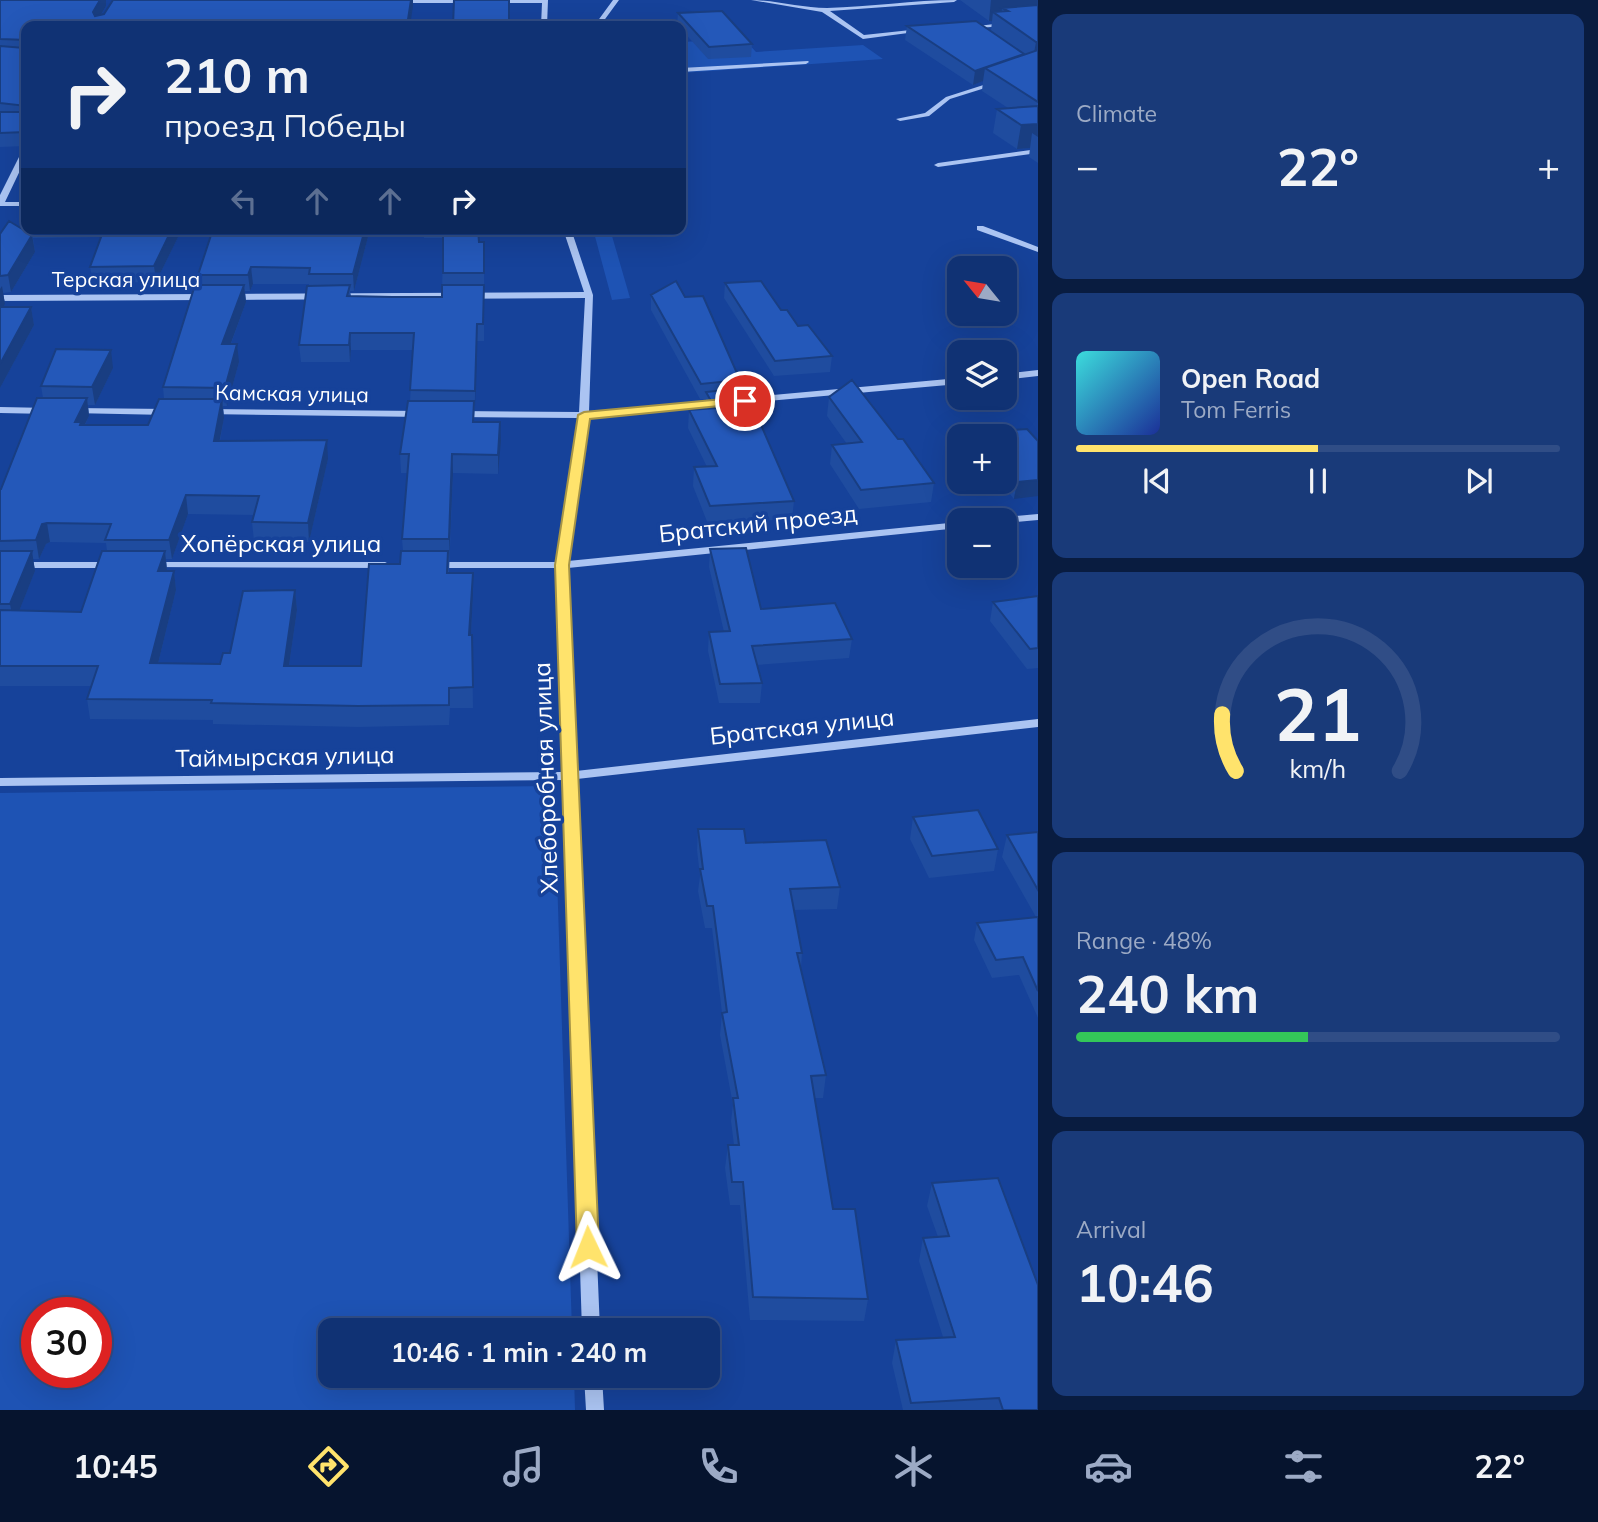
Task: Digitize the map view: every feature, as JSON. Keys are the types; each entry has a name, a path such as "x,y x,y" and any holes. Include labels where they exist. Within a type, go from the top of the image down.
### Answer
{"street":[{"path":"601,21 617,0"},
{"path":"754,0 824,10 954,0"},
{"path":"393,1 476,1"},
{"path":"490,1 545,1 544,21"},
{"path":"824,10 863,37 931,30"},
{"path":"959,28 1038,22"},
{"path":"972,27 982,34"},
{"path":"686,70 806,62"},
{"path":"900,118 927,114 948,98 1006,79"},
{"path":"938,165 1038,151"},
{"path":"21,161 0,204 21,204"},
{"path":"980,228 1038,250"},
{"name":"Хлеборобная улица","path":"569,235 589,295 584,415 562,565 592,1318"},
{"name":"Терская улица","path":"0,298 589,295"},
{"path":"1017,375 1038,373"},
{"path":"445,414 584,415 947,382"},
{"name":"Камская улица","path":"0,410 181,412"},
{"name":"Камская улица","path":"195,412 431,414"},
{"path":"1017,519 1038,517"},
{"name":"Братский проезд","path":"562,565 947,526"},
{"path":"0,565 123,565"},
{"name":"Хопёрская улица","path":"137,565 398,565"},
{"path":"425,565 562,565"},
{"name":"Братская улица","path":"570,776 1038,723"},
{"name":"Таймырская улица","path":"0,782 570,776"},
{"path":"594,1388 595,1410"}],"shaded area":[{"path":"744,39 756,52 863,45 883,59 686,73 686,42"},
{"path":"595,235 612,235 630,298 612,300"},
{"path":"554,786 572,1318 318,1318 318,1388 574,1388 575,1410 0,1410 0,793"}],"building":[{"path":"0,0 100,0 93,12 95,16 104,14 113,0 411,0 408,21 21,21 21,40 0,39"},
{"path":"454,0 509,0 509,21 453,21"},
{"path":"1038,5 1038,42 993,12 1008,11 1002,8"},
{"path":"722,11 752,44 709,47 678,13"},
{"path":"976,21 1024,54 975,71 907,26"},
{"path":"0,46 21,48 21,105 0,103"},
{"path":"1038,50 1038,102 985,68"},
{"path":"1038,106 1038,124 1021,125 997,109"},
{"path":"0,112 21,112 21,132 0,133"},
{"path":"9,221 21,228 21,235 32,235 8,275 0,276 0,234"},
{"path":"102,235 169,235 154,266 90,267"},
{"path":"211,235 363,235 353,274 309,274 310,268 251,267 248,275 198,275"},
{"path":"443,235 478,235 479,242 484,242 484,273 443,273"},
{"path":"676,281 685,297 703,296 740,380 701,384 651,295"},
{"path":"761,281 781,310 787,310 798,326 808,325 832,356 775,361 725,283"},
{"path":"195,285 244,285 222,344 237,344 225,388 163,387"},
{"path":"350,285 347,296 442,297 442,285 484,285 483,324 477,324 475,391 410,390 414,333 350,333 349,345 299,345 307,286"},
{"path":"0,307 31,307 0,364"},
{"path":"56,349 111,350 92,387 41,386"},
{"path":"852,380 898,439 903,439 934,483 861,490 832,445 862,442 829,397"},
{"path":"745,388 794,501 710,506 694,467 717,466 689,410 715,408 706,392"},
{"path":"37,398 87,398 75,422 81,422 80,425 148,425 159,399 222,399 214,441 327,440 308,523 252,522 259,496 186,495 169,540 105,540 111,524 47,523 42,524 36,540 0,541 0,489"},
{"path":"408,401 474,401 473,422 500,422 498,455 452,454 449,539 402,539 409,454 400,454"},
{"path":"1027,429 1038,441 1038,480 1017,482 1017,430"},
{"path":"746,548 761,609 835,603 852,639 752,646 762,683 720,684 709,632 730,631 710,549"},
{"path":"0,551 32,551 10,604 0,604"},
{"path":"102,551 165,551 158,571 174,571 150,663 220,664 223,653 230,653 243,591 295,590 284,666 361,666 369,564 400,564 401,551 448,551 447,573 473,573 469,635 472,635 473,687 449,688 449,705 358,706 211,703 212,700 87,699 98,666 0,666 0,610 81,612"},
{"path":"1038,596 1038,648 1030,649 993,602"},
{"path":"978,810 998,849 932,856 913,817"},
{"path":"698,829 744,829 746,843 826,840 840,887 790,889 802,953 797,953 826,1075 811,1076 833,1209 855,1209 868,1299 753,1297 743,1182 732,1182 728,1145 739,1145 733,1098 738,1098 722,1013 727,1012 713,906 707,906 700,869 703,869"},
{"path":"1038,832 1038,890 1007,835"},
{"path":"1038,917 1038,991 1023,957 996,960 977,923"},
{"path":"998,1178 1038,1285 1038,1410 1003,1410 999,1398 911,1403 896,1340 955,1337 923,1238 949,1236 932,1183"}],"route":[{"path":"588,1247 562,565 584,415 745,401"}]}
